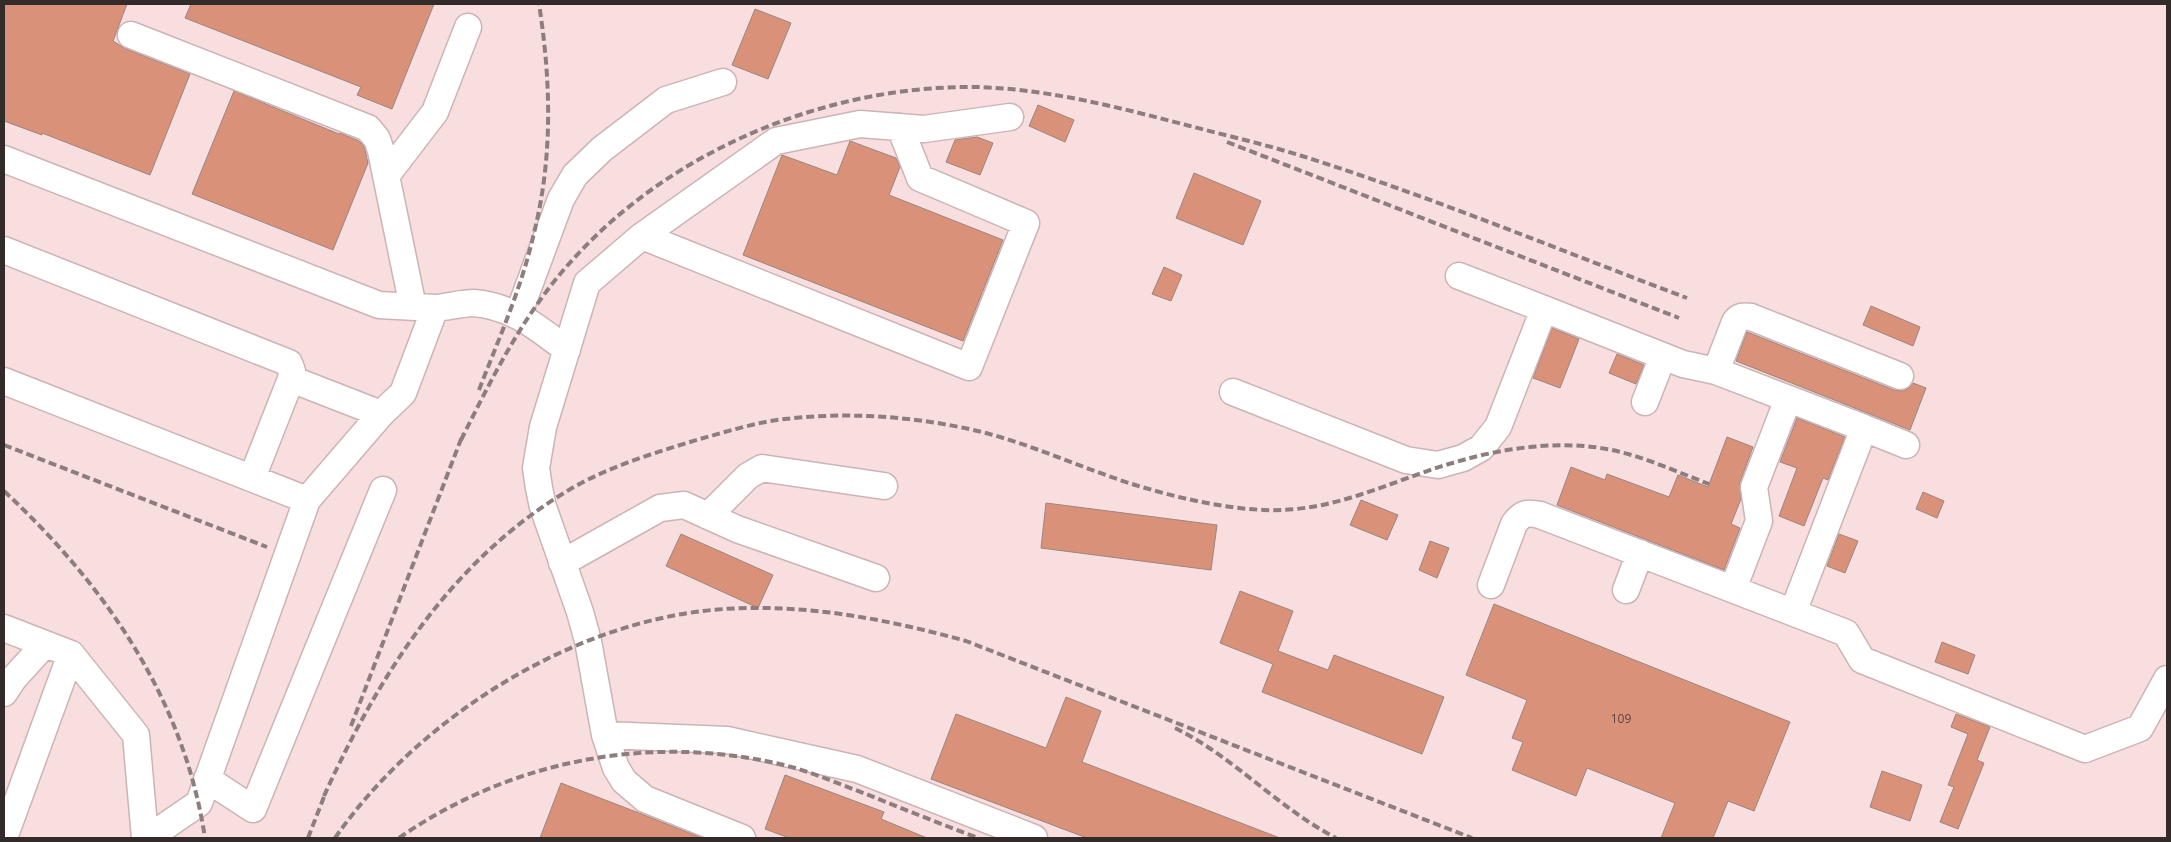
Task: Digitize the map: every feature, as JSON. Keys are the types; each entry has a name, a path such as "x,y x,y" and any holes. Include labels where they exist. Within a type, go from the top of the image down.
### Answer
{"street":[{"path":"386,176 436,112 468,27"},
{"path":"4,628 71,654 136,735 146,838 199,804 307,500 381,414 403,393 424,308 377,139 368,128 131,34"},
{"path":"518,315 561,199 576,175 602,150 666,100 723,82"},
{"path":"742,838 658,806 639,795 624,781 616,768 605,735 588,642 543,507 536,468 543,427 587,283 642,236 776,141 860,124 924,129 1010,117"},
{"path":"642,236 970,366 1026,222 920,178 900,127"},
{"path":"4,159 379,305 424,308 474,303 509,311 518,315 567,350"},
{"path":"4,250 289,363 292,371 291,379 252,478"},
{"path":"1459,276 1683,364 1716,371 1906,445"},
{"path":"1232,392 1406,460 1438,465 1463,458 1481,448 1498,427 1544,309"},
{"path":"1716,371 1735,322 1743,316 1751,317 1900,376"},
{"path":"1645,402 1663,356"},
{"path":"291,379 381,414"},
{"path":"4,381 307,500"},
{"path":"1733,589 1759,520 1754,487 1788,399"},
{"path":"1793,612 1864,428"},
{"path":"708,516 748,476 762,468 884,486"},
{"path":"208,779 253,809 383,490"},
{"path":"562,563 660,508 684,505 737,529 876,578"},
{"path":"1491,585 1514,524 1520,515 1528,512 1540,514 1846,633 1862,660 2085,749 2140,728 2167,679"},
{"path":"1626,590 1640,553"},
{"path":"4,693 14,678 45,644"},
{"path":"4,838 71,654"},
{"path":"605,735 727,740 857,769 1034,838"}],"building":[{"path":"4,4 127,4 113,41 126,49 190,74 150,175 42,133 42,135 4,121"},
{"path":"191,4 434,4 392,109 357,95 361,87 185,18"},
{"path":"755,9 791,23 768,79 732,65"},
{"path":"234,91 359,141 364,146 368,163 333,250 192,194"},
{"path":"1038,105 1074,120 1065,142 1029,126"},
{"path":"977,137 993,143 980,175 946,162 955,140"},
{"path":"850,141 896,158 900,167 889,195 1003,240 963,341 743,255 782,155 837,175"},
{"path":"1194,173 1261,201 1243,245 1176,218"},
{"path":"1164,267 1182,275 1171,301 1152,294"},
{"path":"1871,306 1920,327 1913,346 1863,325"},
{"path":"1552,328 1579,339 1560,388 1533,378"},
{"path":"1747,332 1894,390 1903,391 1913,383 1926,388 1910,430 1736,361"},
{"path":"1617,354 1644,365 1636,384 1609,373"},
{"path":"1797,418 1845,437 1828,480 1823,478 1804,526 1779,516 1797,468 1780,462"},
{"path":"1727,437 1753,447 1740,482 1741,499 1731,524 1740,528 1724,570 1557,505 1571,467 1605,480 1607,474 1669,497 1678,475 1708,487"},
{"path":"1923,492 1944,501 1937,518 1916,509"},
{"path":"1361,500 1398,515 1387,540 1350,525"},
{"path":"1046,503 1217,525 1211,570 1041,548"},
{"path":"681,534 773,575 758,608 666,566"},
{"path":"1839,534 1858,541 1845,573 1827,566"},
{"path":"1430,541 1449,548 1437,578 1419,570"},
{"path":"1240,591 1293,611 1278,651 1328,670 1334,655 1444,697 1422,754 1262,692 1273,664 1220,643"},
{"path":"1494,604 1790,722 1754,811 1728,801 1713,838 1661,838 1675,803 1587,768 1576,796 1512,770 1523,742 1512,738 1527,700 1466,675"},
{"path":"1942,642 1975,655 1968,674 1935,662"},
{"path":"1066,697 1101,711 1082,762 1280,838 1087,838 931,779 956,714 1046,748"},
{"path":"1956,714 1990,727 1977,760 1984,763 1958,829 1940,822 1954,787 1948,785 1968,734 1951,727"},
{"path":"1882,771 1922,785 1910,821 1870,807"},
{"path":"785,775 884,812 881,819 927,838 789,838 765,829"},
{"path":"561,783 639,813 702,838 540,838"}],"railway":[{"path":"479,390 510,312 523,273 540,204 547,147 548,90 539,4"},
{"path":"461,440 512,343 542,297 577,255 617,217 661,183 709,154 760,130 813,111 867,97 922,89 1004,88 1056,95 1134,112 1273,148 1399,189 1687,298"},
{"path":"1227,142 1679,318"},
{"path":"324,796 346,750 396,663 456,583 492,548 531,515 574,487 604,472 668,449 758,424 802,417 828,416 880,417 932,422 1001,437 1113,478 1164,493 1197,501 1247,509 1291,509 1317,506 1366,493 1438,467 1481,455 1537,446 1594,447 1612,450 1649,461 1709,484"},
{"path":"351,726 463,434"},
{"path":"4,445 267,547"},
{"path":"4,491 41,527 75,565 106,605 134,648 159,692 179,738 194,787 205,838"},
{"path":"335,838 369,795 408,755 452,718 500,685 551,657 603,635 658,619 712,610 744,608 776,608 840,614 903,625 966,641 1472,838"},
{"path":"1175,728 1217,753 1295,812 1336,838"},
{"path":"399,838 442,811 488,789 535,772 584,760 633,753 683,752 734,756 784,765 825,778 978,838"},
{"path":"308,838 327,789"}]}
